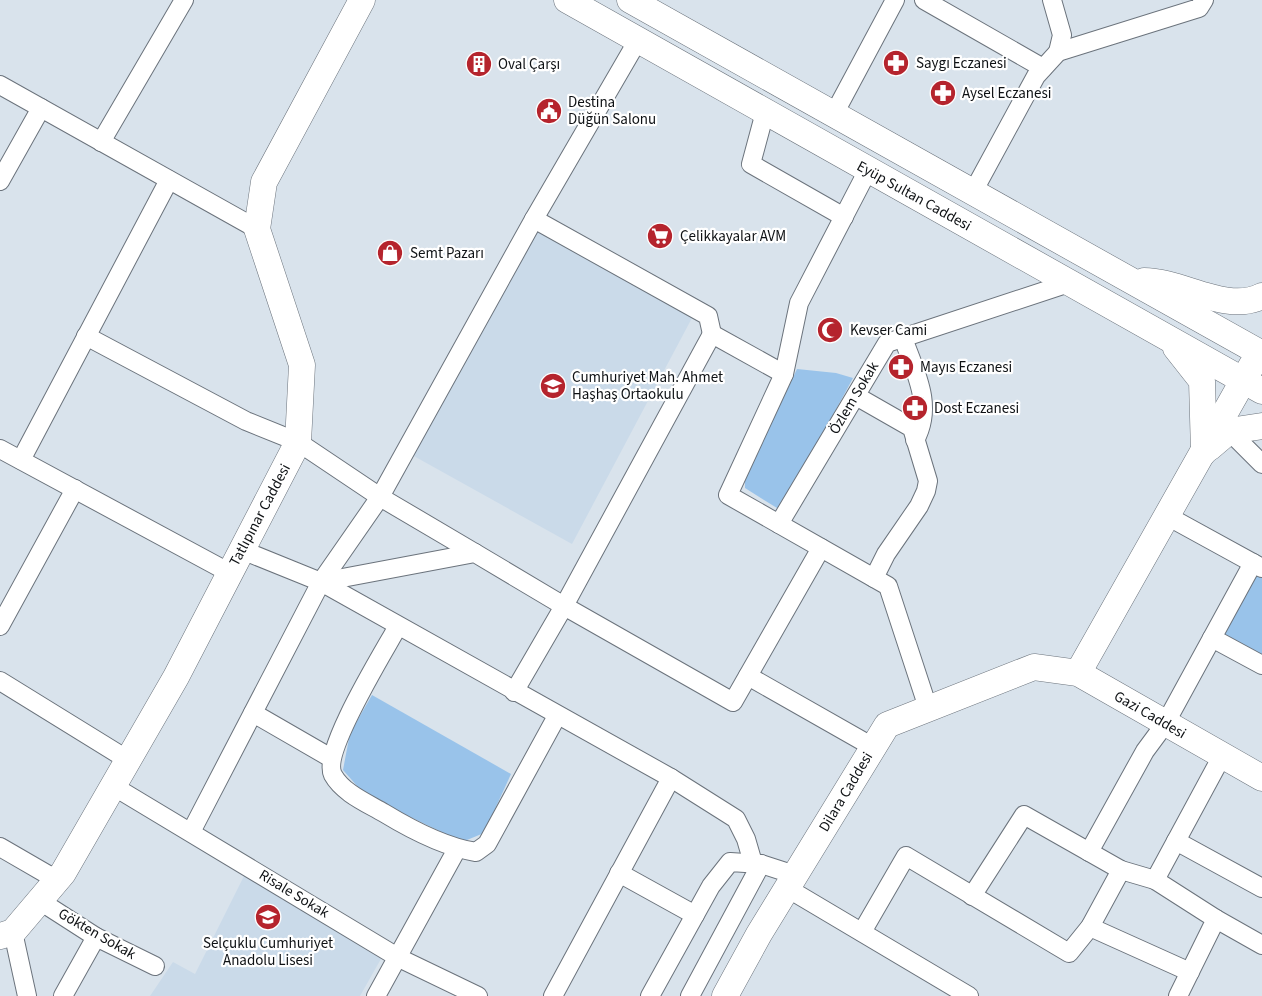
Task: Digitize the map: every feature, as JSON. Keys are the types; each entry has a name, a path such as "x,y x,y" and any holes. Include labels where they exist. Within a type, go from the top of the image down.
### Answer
{"street":[{"name":"Tatlıpınar Caddesi","path":"6,934 40,901 57,880 113,786 230,573 298,442 302,365 257,229 264,182 356,7 372,0"},
{"name":"Eyüp Sultan Caddesi","path":"567,0 1253,386"},
{"path":"630,0 1130,280 1261,350 1253,386 1204,452 1078,673"},
{"path":"834,114 895,0"},
{"path":"924,0 1043,68"},
{"path":"1052,0 1062,35 1058,52"},
{"path":"973,192 1036,76 1058,52 1199,8 1204,0"},
{"path":"101,142 178,2"},
{"path":"191,832 321,582 380,496 534,219 638,40"},
{"path":"0,85 257,229"},
{"path":"0,181 41,108"},
{"path":"765,112 751,164 844,217"},
{"path":"868,170 799,303 784,374 728,495 888,586 928,708"},
{"path":"21,460 169,180"},
{"path":"514,692 564,606 712,334 708,316 534,219"},
{"path":"1130,280 1162,281 1204,295 1248,303 1262,296"},
{"name":"Özlem Sokak","path":"779,524 887,343 1069,283"},
{"path":"712,334 784,374"},
{"path":"86,336 246,421 298,442 380,496 475,553 733,702 821,548"},
{"path":"903,338 920,386 925,417 915,440"},
{"path":"1168,338 1202,381 1204,452"},
{"path":"856,396 912,428 928,481 919,506 886,554 874,578"},
{"path":"1204,452 1229,431 1262,426"},
{"path":"1229,431 1262,464"},
{"path":"0,448 230,573"},
{"path":"0,626 75,489"},
{"path":"1089,852 1145,751 1165,724 1212,638 1258,566 1168,517"},
{"path":"242,550 321,582 671,778 736,819 757,864"},
{"path":"321,582 475,553"},
{"path":"398,626 364,686 331,758 333,774 351,793 402,824 457,849 476,852 487,844 557,716"},
{"path":"1212,638 1262,665"},
{"name":"Gazi Caddesi","path":"1034,667 1078,673 1262,778"},
{"name":"Dilara Caddesi","path":"725,996 791,881 887,725 1034,667"},
{"path":"748,676 873,747"},
{"path":"0,681 128,760"},
{"path":"253,713 331,758"},
{"path":"1155,880 1222,756"},
{"path":"553,996 671,778"},
{"name":"Risale Sokak","path":"113,786 399,957 478,996"},
{"path":"972,896 1024,815 1121,870 1155,880 1262,945"},
{"path":"1176,841 1262,888"},
{"path":"0,847 57,880"},
{"path":"376,996 457,849"},
{"path":"862,932 906,856 1069,953 1090,927 1121,870"},
{"path":"650,996 711,886 730,861 757,864 791,881 862,932 969,996"},
{"path":"690,996 757,864"},
{"path":"619,873 695,915"},
{"name":"Gökten Sokak","path":"40,901 96,937 155,966"},
{"path":"1178,996 1216,919"},
{"path":"1090,927 1190,972"},
{"path":"6,934 27,996"},
{"path":"63,996 96,937"}],"shaded area":[{"name":"Cumhuriyet Mah. Ahmet Haşhaş Ortaokulu","path":"535,227 693,316 572,544 412,455"},
{"path":"797,369 836,373 853,378 784,506 777,508 745,488 745,478"},
{"path":"1255,573 1262,577 1262,658 1222,635"},
{"path":"372,695 511,774 484,833 462,842 365,795 343,770 350,733"},
{"name":"Selçuklu Cumhuriyet Anadolu Lisesi","path":"244,876 382,957 360,996 150,996 173,962 195,974"}],"place":[{"name":"Saygı Eczanesi","path":"896,63"},
{"name":"Oval Çarşı","path":"479,64"},
{"name":"Aysel Eczanesi","path":"943,93"},
{"name":"Destina Düğün Salonu","path":"549,111"},
{"name":"Çelikkayalar AVM","path":"660,236"},
{"name":"Semt Pazarı","path":"390,253"},
{"name":"Kevser Cami","path":"830,330"},
{"name":"Mayıs Eczanesi","path":"901,367"},
{"name":"Cumhuriyet Mah. Ahmet Haşhaş Ortaokulu","path":"553,386"},
{"name":"Dost Eczanesi","path":"915,408"},
{"name":"Selçuklu Cumhuriyet Anadolu Lisesi","path":"268,917"}]}
